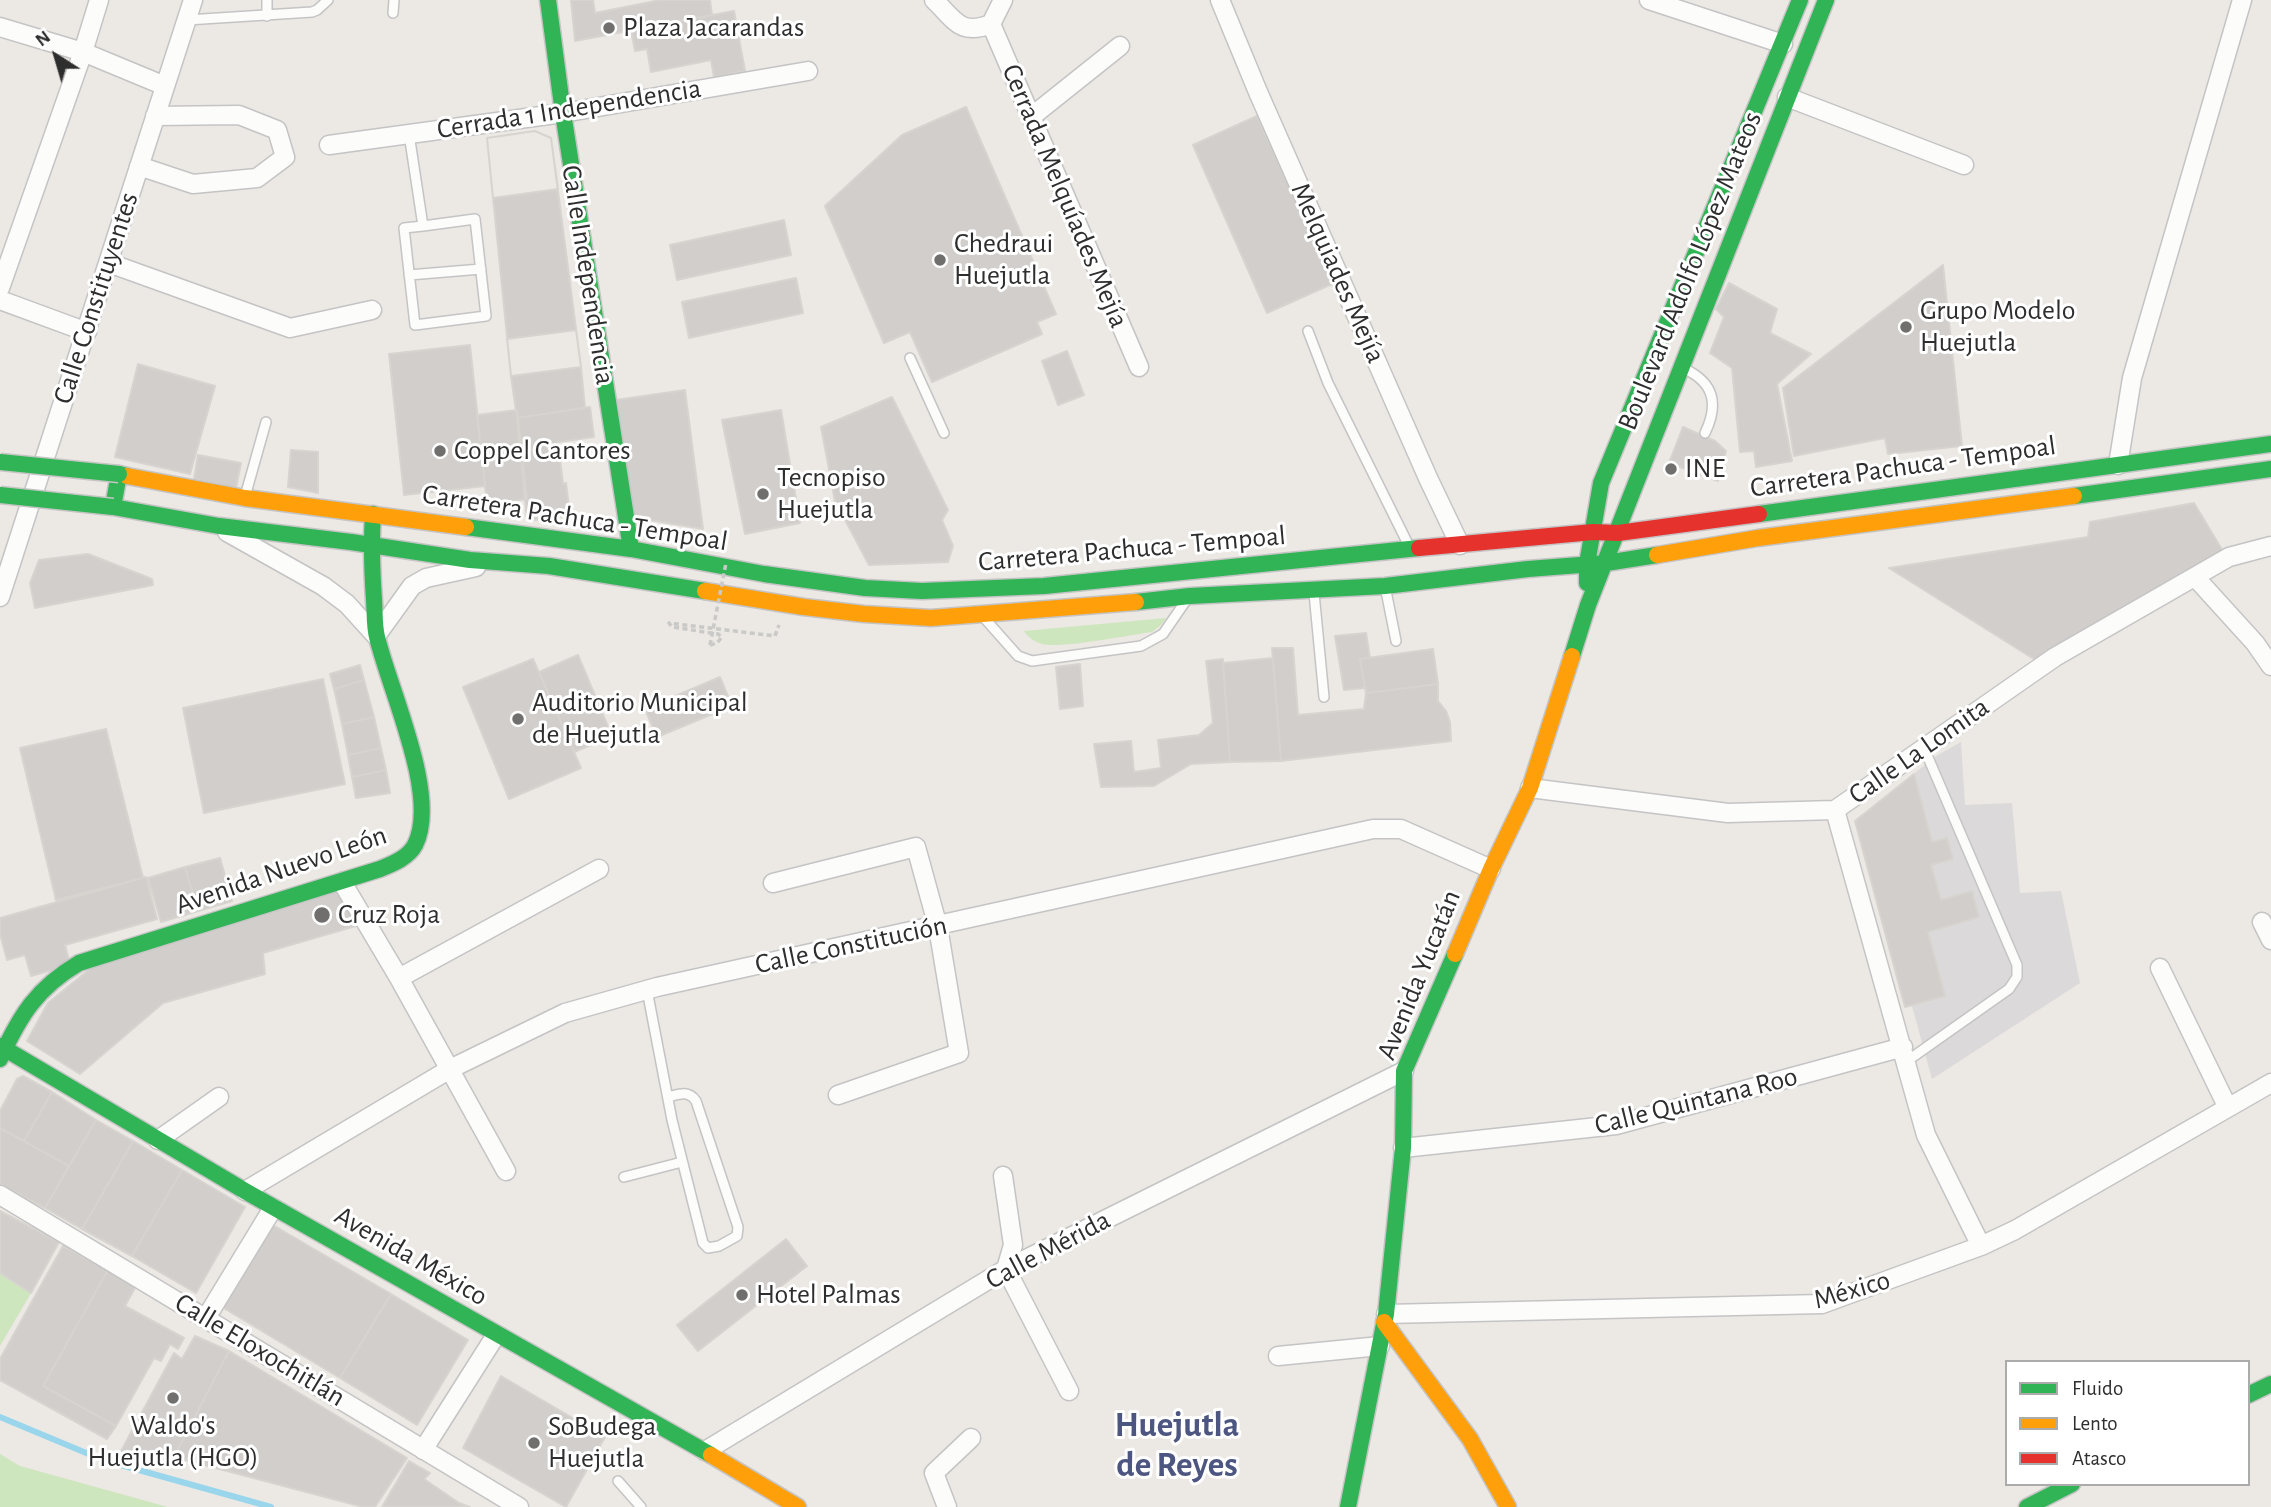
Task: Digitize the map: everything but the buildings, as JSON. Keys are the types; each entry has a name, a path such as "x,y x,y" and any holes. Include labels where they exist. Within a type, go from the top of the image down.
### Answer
{"street":[{"path":"0,288 99,0"},
{"name":"Calle Constituyentes","path":"0,597 49,441 88,332 193,0"},
{"name":"Calle Independencia","path":"548,0 631,549"},
{"path":"934,0 962,27 983,27 1003,0"},
{"name":"Melquiades Mejía","path":"1220,0 1258,92 1460,545"},
{"path":"1649,0 1783,44"},
{"name":"Boulevard Adolfo López Mateos","path":"1587,564 1601,483 1800,0"},
{"name":"Boulevard Adolfo López Mateos","path":"1606,563 1629,494 1826,0"},
{"path":"2118,465 2132,378 2242,0"},
{"path":"0,27 83,52 165,86"},
{"name":"Cerrada Melquíades Mejía","path":"983,27 1031,117 1139,367"},
{"path":"1031,117 1120,46"},
{"name":"Cerrada 1 Independencia","path":"329,145 563,113 808,71"},
{"path":"1787,97 1964,165"},
{"path":"139,166 193,184 257,178 285,157 277,130 239,116 155,117"},
{"path":"109,263 290,328 372,310"},
{"path":"0,300 88,332"},
{"path":"1658,345 1682,361"},
{"name":"Carretera Pachuca - Tempoal","path":"0,461 119,474 244,498 631,549 764,574 853,586 962,594 1460,545 1618,533 2271,444"},
{"name":"Carretera Pachuca - Tempoal","path":"0,495 113,507 219,527 470,560 548,566 788,604 864,614 932,618 978,611 1390,585 1606,563 1758,538 2271,469"},
{"path":"113,507 119,474"},
{"path":"1887,496 1889,520"},
{"name":"Avenida Nuevo León","path":"2,1051 32,999 54,978 79,963 380,869 405,857 414,846 422,824 422,802 405,731 376,636 371,545 373,514"},
{"path":"219,527 323,586 347,604 376,636 405,594 419,582 426,578 500,562"},
{"name":"Calle La Lomita","path":"1530,788 1728,813 1835,810 2054,657 2229,556 2271,546"},
{"path":"1390,585 1392,553"},
{"name":"Avenida Yucatán","path":"1348,1507 1385,1318 1403,1148 1404,1071 1491,869 1530,788 1588,605 1606,563"},
{"name":"Avenida Yucatán","path":"1587,564 1588,605"},
{"path":"2195,577 2255,643 2271,666"},
{"path":"1835,810 1926,1135 1981,1246"},
{"name":"Calle Constitución","path":"245,1192 450,1069 565,1013 647,990 1373,829 1401,829 1491,869"},
{"path":"773,883 916,847 938,927 959,1053 838,1095"},
{"path":"399,978 599,869"},
{"path":"342,882 399,978 506,1171"},
{"path":"2263,922 2271,940"},
{"path":"2160,968 2227,1106"},
{"name":"Avenida México","path":"2,1051 496,1335 705,1451 798,1507"},
{"name":"Calle Quintana Roo","path":"1403,1148 1616,1125 1905,1054"},
{"name":"Calle Mérida","path":"705,1451 1006,1269 1404,1071"},
{"name":"México","path":"1385,1318 1822,1304 1981,1246 2015,1230 2271,1083"},
{"path":"158,1140 219,1097"},
{"path":"1003,1176 1013,1245 1006,1269 1069,1391"},
{"name":"Calle Eloxochitlán","path":"0,1195 519,1507"},
{"path":"206,1318 273,1208"},
{"path":"1385,1318 1470,1439 1508,1507"},
{"path":"423,1450 496,1335"},
{"path":"1278,1356 1380,1346"},
{"path":"2250,1394 2271,1384"},
{"path":"947,1507 934,1473 971,1438"},
{"path":"2027,1507 2068,1486"}],"lane":[{"path":"267,0 267,16"},
{"path":"187,20 312,12 328,0"},
{"path":"393,13 394,0"},
{"path":"409,134 423,226"},
{"path":"475,219 481,269 486,316 415,325 404,228 475,219"},
{"path":"409,275 481,269"},
{"path":"1308,331 1328,383 1411,551"},
{"path":"910,358 944,433"},
{"path":"1682,361 1700,376 1710,389 1713,407 1705,433"},
{"path":"244,498 266,422"},
{"path":"978,611 1018,656 1032,661 1141,646 1163,634 1190,596 1193,571"},
{"path":"1390,585 1395,640"},
{"path":"1313,588 1324,697"},
{"path":"1905,1054 2009,989 2017,976 2017,965 1924,748"},
{"path":"647,990 668,1097 682,1162 703,1243 708,1248 719,1246 737,1236 738,1227 696,1101 686,1093 668,1097"},
{"path":"624,1177 682,1162"},
{"path":"618,1480 641,1507"}],"path":[{"path":"726,563 710,645 717,643 722,636 718,634 672,627 669,623 775,636 788,604"}],"shaded area":[{"path":"1961,742 1965,805 2012,803 2020,893 2061,891 2080,983 1932,1079 1912,1006 1905,1007 1855,821 1936,756"}],"green space":[{"path":"1166,618 1152,632 1064,645 1039,643 1024,631"},
{"path":"0,1273 31,1293 0,1346"},
{"path":"0,1454 20,1466 168,1507 0,1507"}],"waterway":[{"path":"0,1417 103,1460 271,1507"}],"traffic: fast":[{"path":"548,0 631,549"},
{"path":"1587,583 1587,564 1601,483 1800,0"},
{"path":"1572,656 1588,605 1826,0"},
{"path":"1759,514 2271,444"},
{"path":"0,462 119,474"},
{"path":"2074,496 2271,469"},
{"path":"127,476 119,474 113,507 219,526 470,560 549,566 705,591"},
{"path":"0,495 113,507"},
{"path":"0,1059 31,1004 52,982 79,963 380,869 412,850 421,824 421,799 410,742 376,632 373,514"},
{"path":"466,527 631,549 764,574 865,588 922,591 1044,586 1419,548"},
{"path":"1136,602 1190,596 1385,586 1528,569 1606,563 1657,555"},
{"path":"1348,1507 1386,1314 1403,1148 1404,1071 1455,954"},
{"path":"0,1046 245,1191 711,1455"},
{"path":"2250,1394 2271,1384"},
{"path":"2027,1507 2068,1486"}],"traffic: slow":[{"path":"127,476 245,498 466,527"},
{"path":"1657,555 1758,538 2074,496"},
{"path":"705,591 804,607 931,618 1136,602"},
{"path":"1455,954 1491,869 1530,788 1572,656"},
{"path":"1384,1322 1470,1439 1508,1507"},
{"path":"711,1455 798,1507"}],"traffic: jam":[{"path":"1419,548 1593,532 1618,533 1759,514"}],"place":[{"name":"Plaza Jacarandas","path":"609,28"},
{"name":"Chedraui Huejutla","path":"940,260"},
{"name":"Grupo Modelo Huejutla","path":"1906,327"},
{"name":"Coppel Cantores","path":"440,451"},
{"name":"INE","path":"1671,469"},
{"name":"Tecnopiso Huejutla","path":"763,494"},
{"name":"Auditorio Municipal de Huejutla","path":"518,719"},
{"name":"Cruz Roja","path":"322,915"},
{"name":"Hotel Palmas","path":"742,1295"},
{"name":"Waldo's Huejutla (HGO)","path":"173,1398"},
{"name":"SoBudega Huejutla","path":"534,1443"}],"district":[{"name":"Huejutla de Reyes","path":"1177,1445"}]}
